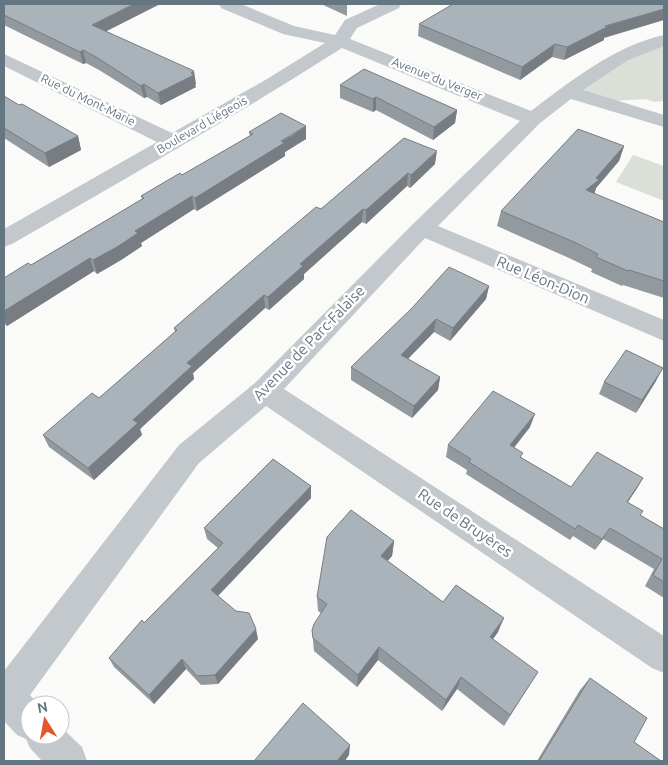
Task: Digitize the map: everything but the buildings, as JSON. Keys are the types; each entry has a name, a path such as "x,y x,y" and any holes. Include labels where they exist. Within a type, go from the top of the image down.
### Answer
{"street":[{"name":"Avenue du Verger","path":"227,4 289,30 340,41 533,119"},
{"name":"Avenue du Verger","path":"267,4 319,26 340,41"},
{"name":"Boulevard Liégeois","path":"4,239 274,83 340,41 351,24 393,4"},
{"name":"Avenue de Parc-Falaise","path":"14,707 144,512 189,454 265,391 324,327 533,119 568,92 622,56 664,40"},
{"name":"Rue du Mont-Marie","path":"4,59 173,142"},
{"path":"568,92 664,121"},
{"name":"Rue Léon-Dion","path":"422,228 664,331"},
{"name":"Rue de Bruyères","path":"265,391 664,656"},
{"path":"53,745 68,761"}],"shaded area":[{"path":"664,40 664,101 654,102 646,99 595,102 568,92 622,56"},
{"path":"633,155 664,166 664,201 616,182"}]}
